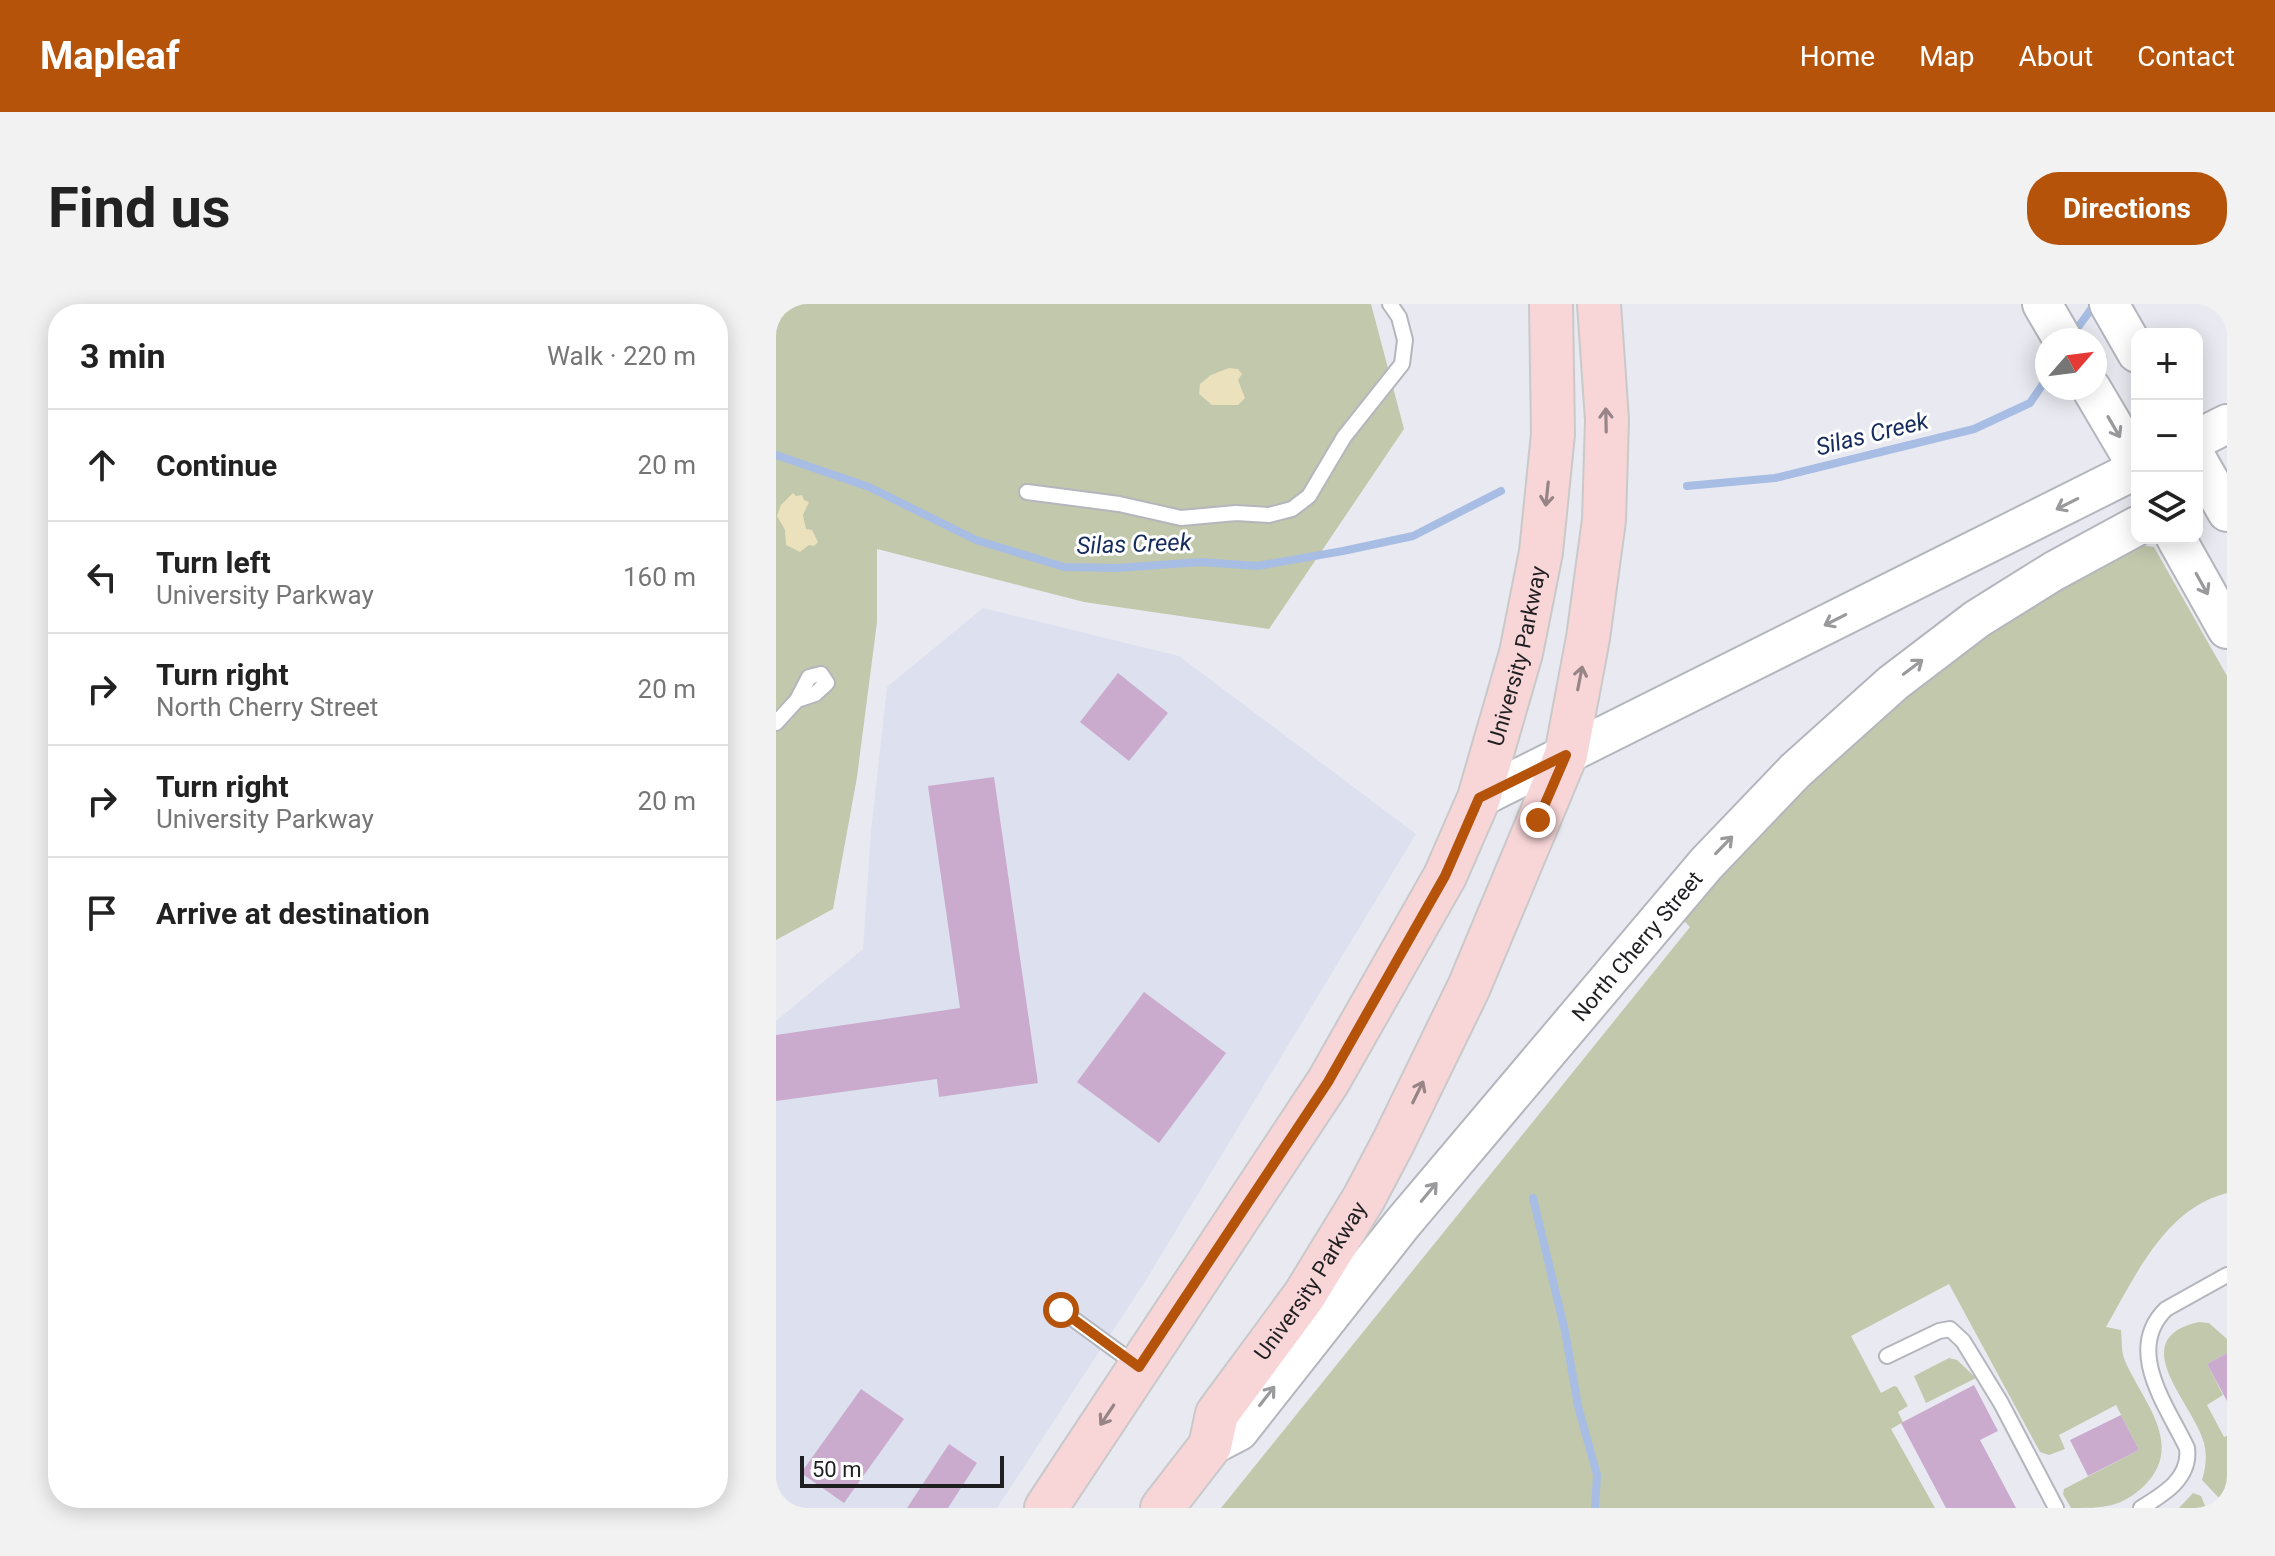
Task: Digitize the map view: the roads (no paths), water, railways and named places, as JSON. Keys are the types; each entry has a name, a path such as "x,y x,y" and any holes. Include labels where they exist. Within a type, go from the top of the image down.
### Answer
{"main road":[{"name":"University Parkway","path":"1046,1508 1328,1082 1445,876 1479,798 1521,653 1541,552 1553,434 1551,304"},
{"name":"University Parkway","path":"1162,1508 1210,1446 1217,1414 1304,1296 1364,1198 1469,987 1566,755 1588,638 1604,520 1607,420 1599,304"},
{"path":"2042,304 2056,328"},
{"path":"2109,304 2131,342"},
{"path":"2098,400 2131,457"},
{"path":"2203,436 2227,424"},
{"path":"1479,798 2131,470"},
{"name":"North Cherry Street","path":"1210,1446 1239,1431 1412,1212 1706,864 1795,771 1893,683 1977,619 2054,571 2131,529"},
{"path":"2179,544 2227,629"}],"lane":[{"path":"1027,492 1119,504 1181,518 1236,513 1269,515 1292,509 1309,496 1344,437 1402,364 1405,340 1399,317 1390,304"},
{"path":"776,723 797,700"},
{"path":"2141,1508 2180,1479 2188,1455 2152,1375 2147,1351 2150,1333 2166,1309 2227,1275"},
{"path":"1061,1310 1139,1367"},
{"path":"1887,1356 1939,1331 1950,1329 1963,1341 1994,1391 2056,1508"}],"waterway":[{"name":"Silas Creek","path":"2077,328 2094,304"},
{"name":"Silas Creek","path":"1687,486 1775,478 1974,429 2030,403 2035,396"},
{"name":"Silas Creek","path":"776,455 869,487 976,540 1064,567 1117,568 1201,562 1257,566 1413,536 1501,491"},
{"path":"1533,1198 1565,1331 1578,1406 1597,1475 1595,1508"}]}
